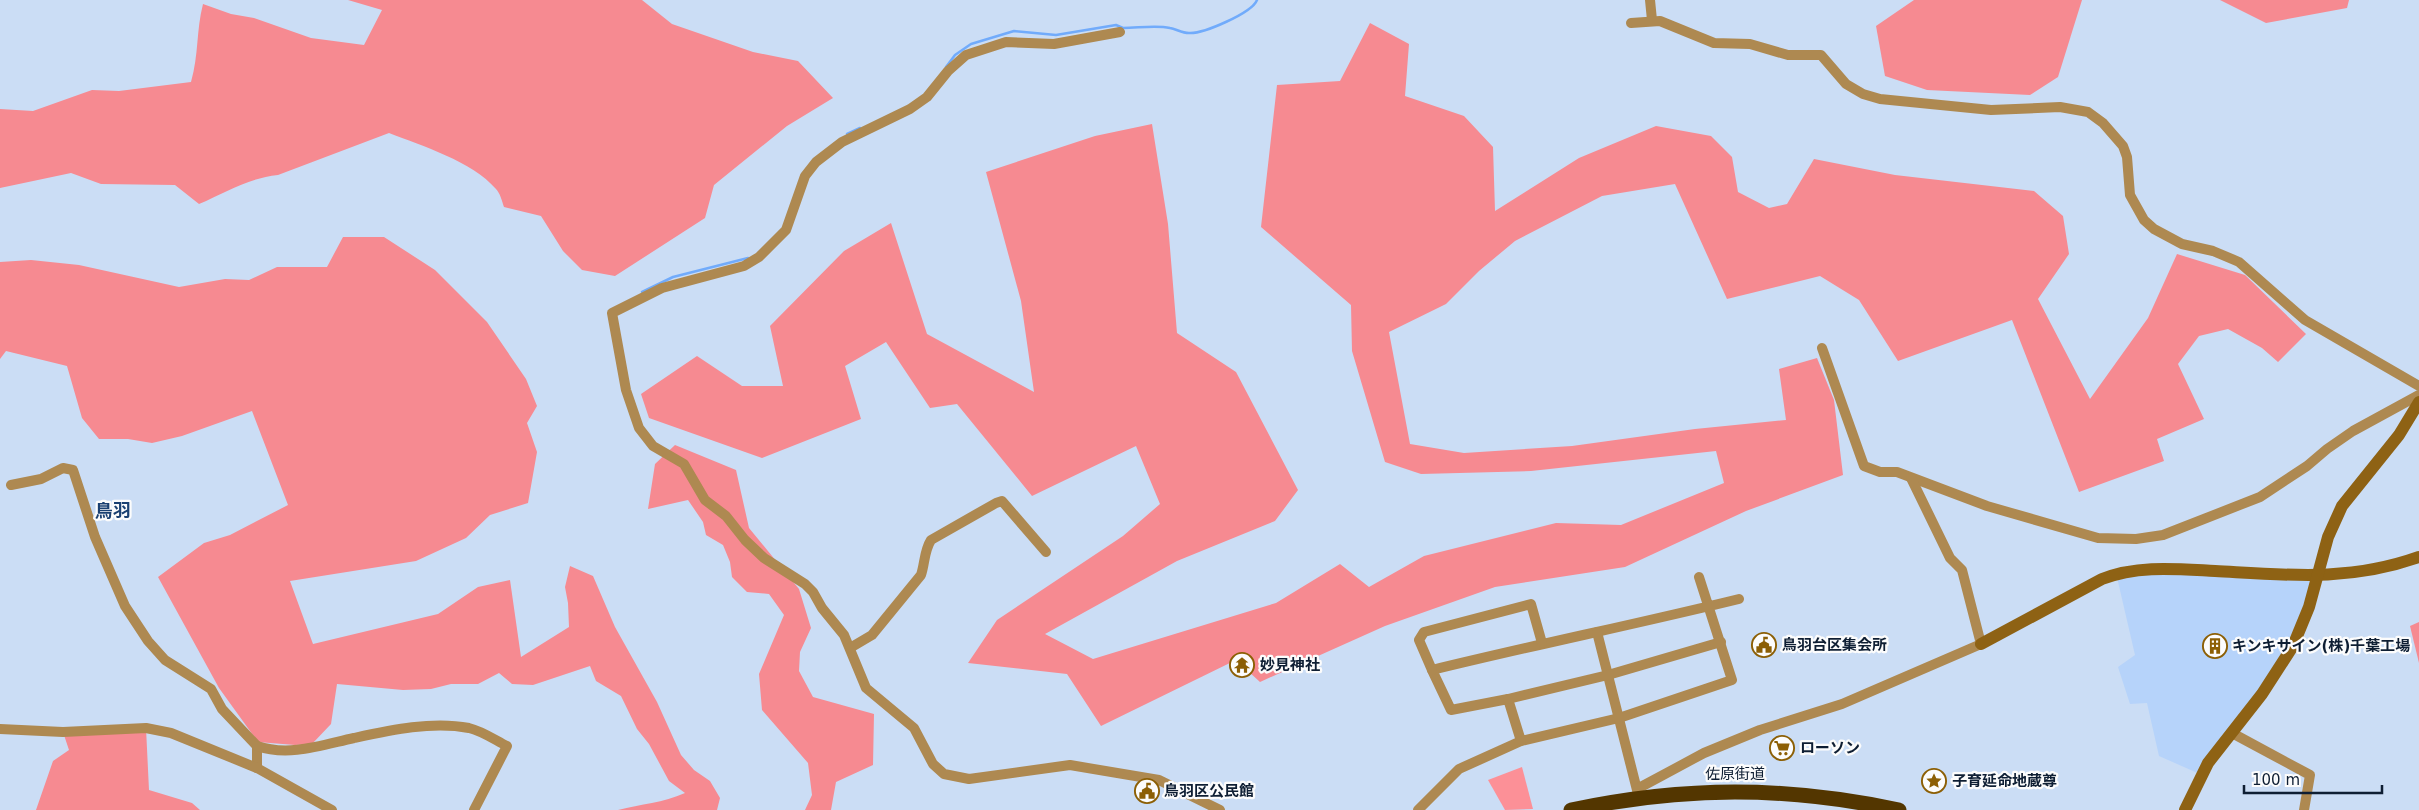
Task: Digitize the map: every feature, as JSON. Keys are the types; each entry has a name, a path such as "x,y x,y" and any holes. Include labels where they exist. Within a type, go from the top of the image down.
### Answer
{"highway":[{"name":"佐原街道","path":"1571,810 1638,793 1729,790 1790,792 1849,799 1900,810"}],"street":[{"path":"1650,0 1652,20"},
{"path":"1631,23 1652,20 1660,21 1714,43 1750,44 1788,56 1821,55 1846,84 1863,94 1880,99 1991,110 2060,107 2088,112 2103,123 2124,146 2127,157 2130,195 2144,220 2154,229 2182,244 2212,251 2239,262 2305,320 2419,386"},
{"path":"1120,32 1054,44 1006,42 966,55 953,65 927,97 916,105 842,142 816,162 805,176 786,230 753,262 662,288 612,314 626,390 639,428 653,446 684,464 705,500 726,516 745,540 764,558 809,588 827,616 844,635 866,688 914,728 933,764 944,774 969,779 1070,765 1159,780 1220,810"},
{"path":"1822,348 1864,466 1880,472 1897,472 1987,506 2098,538 2145,538 2163,534 2260,497 2291,477 2353,431 2419,395"},
{"path":"2185,810 2208,764 2266,688 2293,646 2309,607 2328,537 2342,506 2399,435 2419,402"},
{"path":"11,485 41,479 63,468 74,470 95,537 125,606 148,641 165,660 211,689 222,709 256,746 272,751 300,750 406,728 437,726 469,728 507,746 474,810"},
{"path":"1911,478 1950,558 1962,570 1981,644"},
{"path":"850,648 872,635 921,575 925,549 931,540 996,503 1002,501 1046,552"},
{"path":"1597,632 1638,793 1712,750 1760,730 1842,704 1981,644 2116,573 2159,568 2318,576 2358,573 2419,557"},
{"path":"1418,810 1459,769 1521,742 1619,718 1732,680 1710,606 1699,577"},
{"path":"1432,670 1542,643 1739,599"},
{"path":"1542,643 1531,604 1424,632 1419,640 1451,710 1508,699 1608,675 1721,642"},
{"path":"1508,699 1521,742"},
{"path":"0,729 63,732 146,728 171,733 258,768 332,810"},
{"path":"2232,733 2310,775 2304,810"},
{"path":"256,746 258,768"}],"shaded area":[{"path":"348,0 642,0 672,24 753,52 798,61 833,98 787,126 714,185 705,218 615,276 582,270 563,251 541,216 504,207 497,191 474,170 446,155 389,133 278,175 257,179 199,204 175,185 101,184 71,173 0,188 0,109 33,111 92,90 119,91 191,82 203,4 231,14 254,18 311,38 364,45 382,10"},
{"path":"1914,0 2082,0 2058,77 2030,95 1927,90 1885,76 1876,26"},
{"path":"2220,0 2349,0 2347,8 2266,23"},
{"path":"1370,23 1409,44 1405,96 1464,116 1493,147 1495,211 1579,158 1656,126 1711,136 1732,157 1738,192 1769,208 1787,204 1814,159 1895,175 2034,191 2063,216 2069,254 2038,299 2090,399 2148,318 2177,254 2245,275 2306,334 2278,362 2262,348 2228,329 2199,336 2178,364 2204,419 2157,439 2164,461 2079,492 2012,320 1898,361 1859,300 1820,276 1727,299 1675,184 1602,196 1515,241 1479,271 1446,304 1389,332 1410,444 1464,453 1572,446 1695,429 1786,420 1779,369 1817,358 1834,400 1843,475 1746,511 1625,567 1495,587 1385,626 1260,682 1236,660 1101,726 1067,674 968,663 997,620 1123,536 1160,504 1136,446 1032,496 957,404 930,408 886,342 845,366 861,419 762,458 649,418 641,394 697,356 742,386 783,386 770,326 844,251 891,223 927,334 1034,392 1021,301 986,172 1095,136 1152,124 1168,224 1177,333 1236,372 1298,490 1275,521 1177,561 1045,634 1093,659 1276,603 1340,564 1369,587 1424,556 1556,523 1621,525 1724,483 1716,451 1531,471 1421,474 1385,462 1352,351 1351,305 1261,227 1277,85 1340,81"},
{"path":"343,237 384,237 435,270 487,322 526,379 537,406 527,423 537,452 528,503 490,515 466,538 416,561 290,581 313,644 438,614 478,587 510,580 521,657 569,627 565,587 570,566 593,576 615,627 657,702 681,755 694,770 710,781 720,798 717,810 618,810 660,801 685,793 669,781 649,744 637,729 621,696 596,681 590,666 533,685 512,684 499,673 478,684 451,684 431,689 403,690 337,684 331,724 312,744 295,745 258,742 219,688 158,577 204,543 230,535 288,505 252,411 182,436 152,443 128,439 99,439 82,418 67,366 6,351 0,359 0,262 31,260 79,265 179,287 225,279 249,280 277,267 327,267"},
{"path":"675,445 736,470 749,528 799,589 811,628 800,652 799,671 813,697 874,714 873,765 836,782 831,810 805,810 812,795 808,763 762,710 759,674 784,615 769,594 747,592 732,577 730,562 723,545 706,535 703,522 688,500 648,509 655,464"},
{"path":"2116,573 2318,576 2304,620 2202,775 2159,756 2147,703 2130,704 2118,667 2135,655"},
{"path":"2419,622 2419,663 2410,626"},
{"path":"146,728 149,790 192,803 200,810 36,810 53,761 69,750 63,732"},
{"path":"1522,767 1533,809 1505,810 1488,780"}],"waterway":[{"path":"946,67 955,55 971,44 1014,31 1056,35 1116,25 1123,28 1165,27 1186,33 1196,32 1226,22 1246,11 1257,0"},
{"path":"847,134 860,128"},
{"path":"642,292 673,277 748,258"}],"place":[{"name":"鳥羽台区集会所","path":"1764,645"},
{"name":"キンキサイン(株)千葉工場","path":"2215,646"},
{"name":"妙見神社","path":"1242,665"},
{"name":"ローソン","path":"1782,748"},
{"name":"子育延命地蔵尊","path":"1934,781"},
{"name":"鳥羽区公民館","path":"1147,791"}],"district":[{"name":"鳥羽","path":"113,510"}]}
